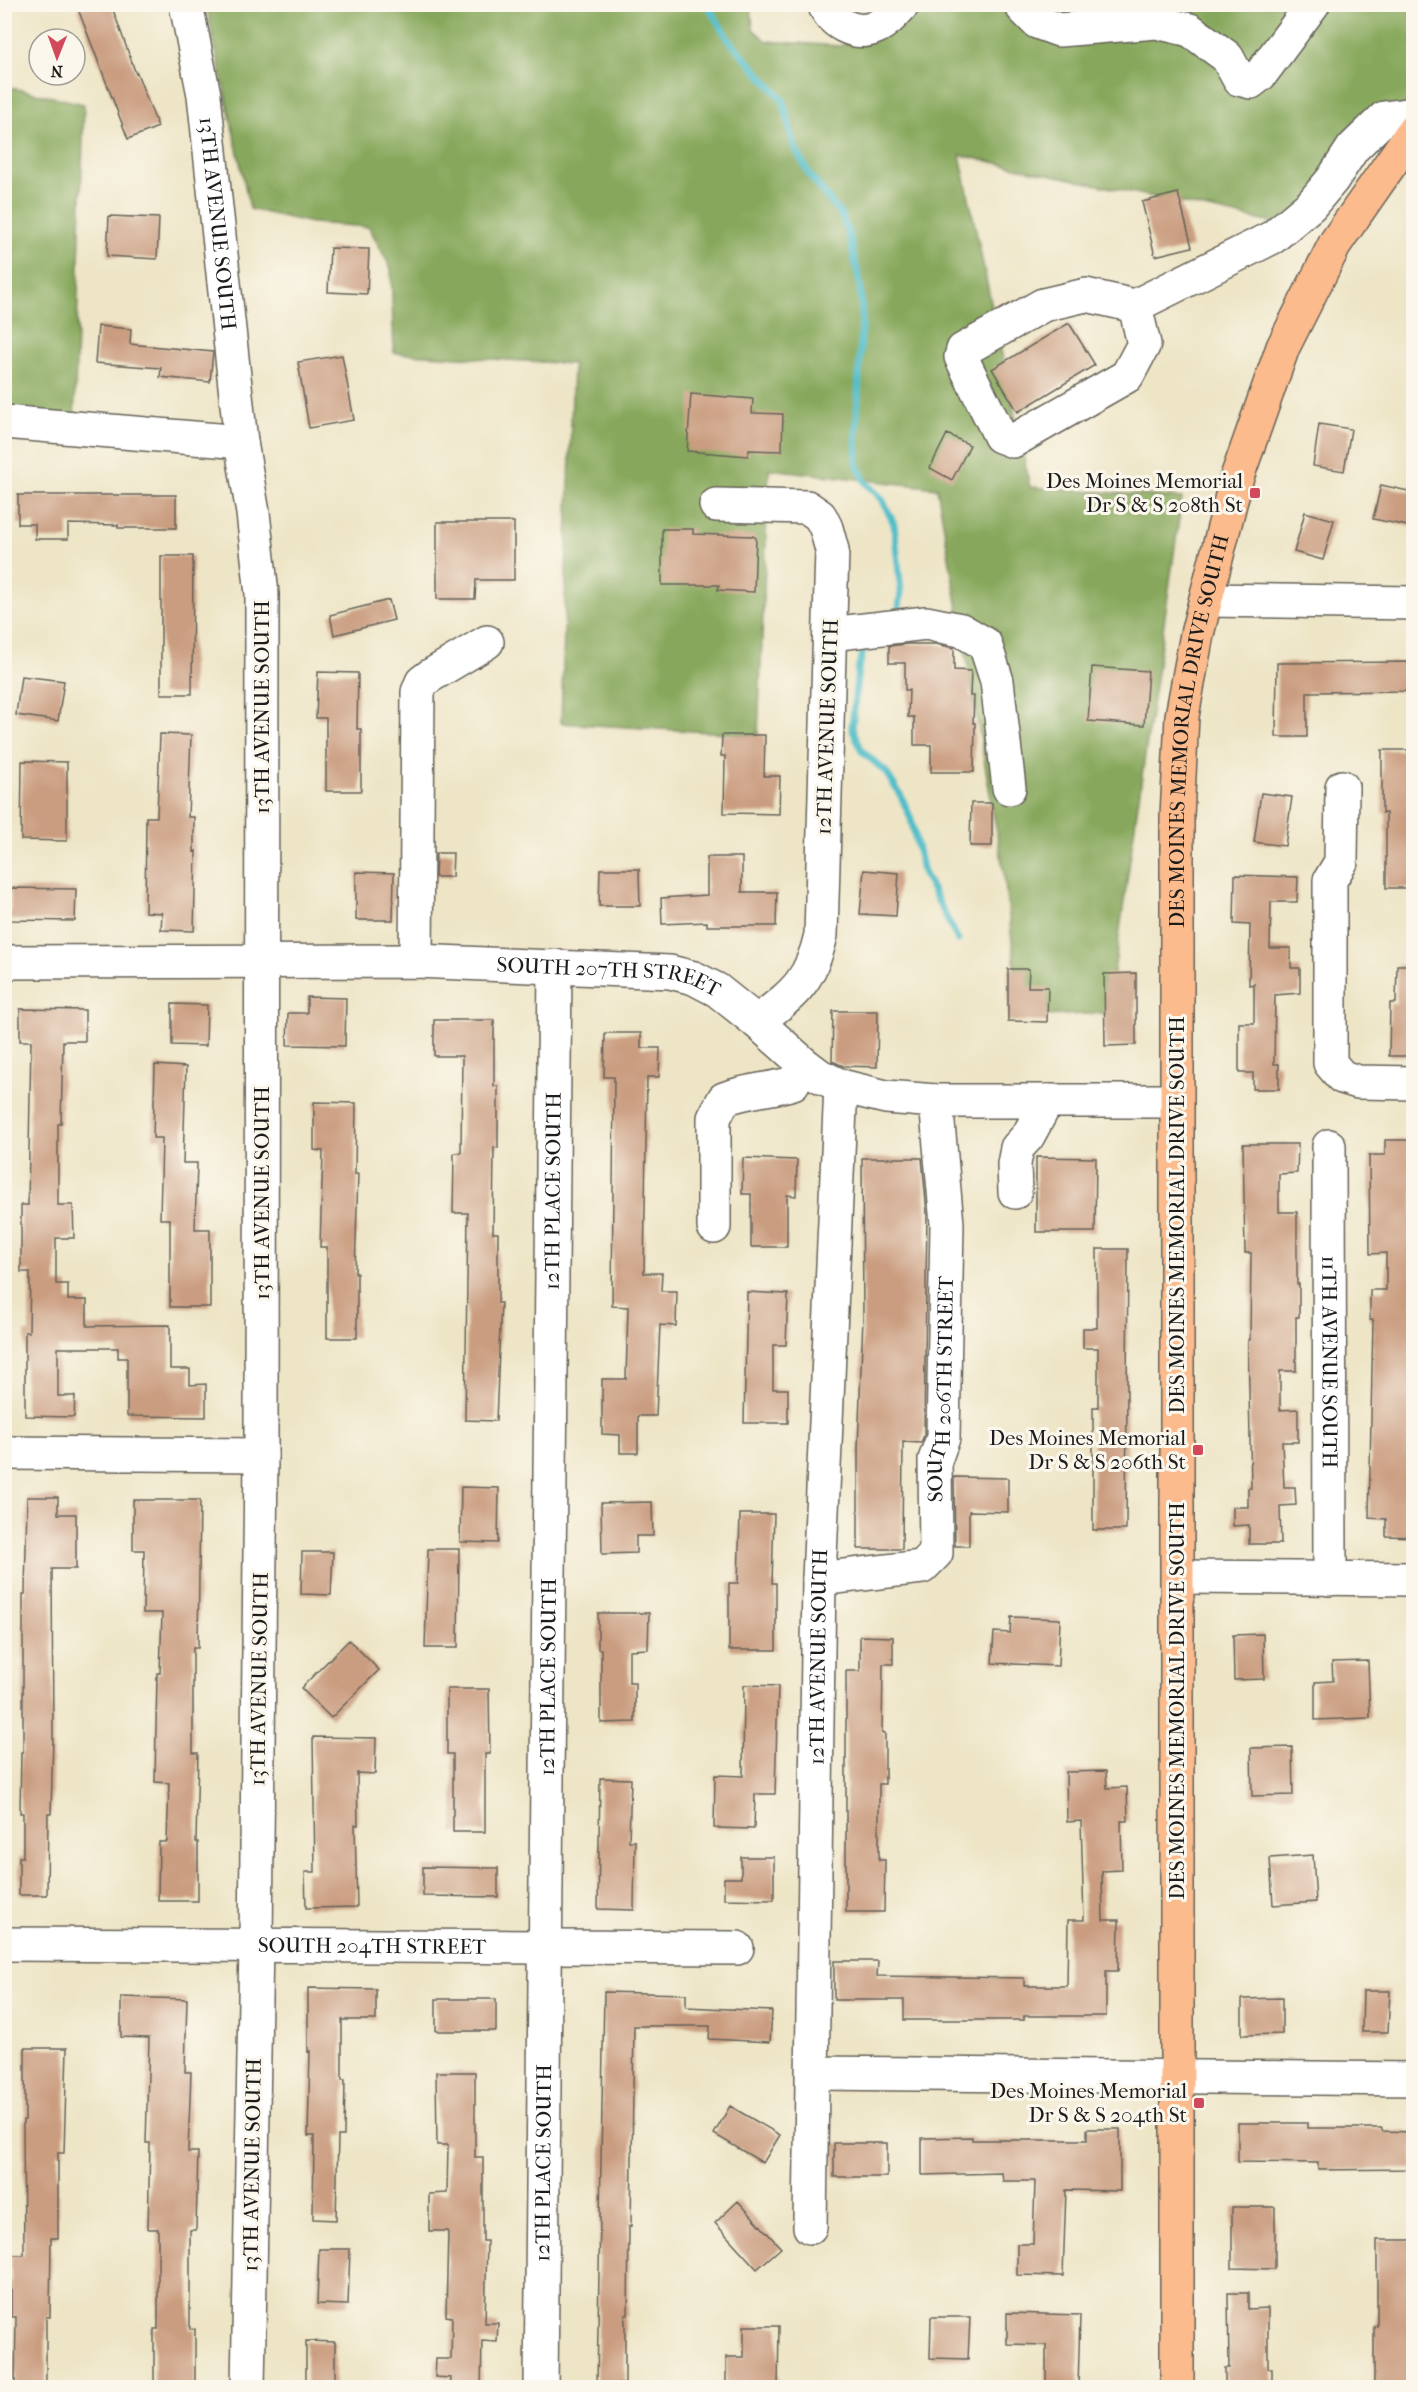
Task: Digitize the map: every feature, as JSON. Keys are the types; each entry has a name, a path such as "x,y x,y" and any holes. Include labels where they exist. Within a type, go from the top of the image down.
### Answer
{"main road":[{"name":"DES MOINES MEMORIAL DRIVE SOUTH","path":"1177,2388 1176,1101 1177,816 1182,716 1206,600 1236,480 1283,347 1336,242 1413,130"}],"street":[{"name":"13TH AVENUE SOUTH","path":"186,4 204,95 241,442 253,513 262,594 261,1455 256,1944 248,2388"},
{"path":"824,4 830,16 856,31 874,28 903,4"},
{"path":"1024,4 1023,8 1037,22 1059,30 1156,22 1190,30 1227,57 1239,79 1251,82 1261,74 1313,4"},
{"path":"1136,306 1144,344 1127,376 1013,441 1000,436 961,357 963,350 1043,305 1086,295 1136,306 1273,237 1311,205 1332,180 1353,148 1384,118 1413,114"},
{"path":"4,422 241,442"},
{"name":"12TH AVENUE SOUTH","path":"716,505 807,507 820,516 832,550 821,935 816,955 802,984 757,1022"},
{"path":"1206,600 1413,603"},
{"path":"830,634 926,623 961,630 985,644 997,681 1009,788"},
{"path":"416,961 418,692 422,682 430,676 487,642"},
{"path":"1342,787 1341,862 1330,880 1330,1063 1342,1077 1358,1082 1413,1083"},
{"name":"SOUTH 207TH STREET","path":"4,962 263,959 416,961 670,972 694,978 717,990 804,1064 820,1076 841,1086 886,1097 936,1101 1176,1101"},
{"name":"12TH PLACE SOUTH","path":"541,2388 555,966"},
{"path":"714,1227 714,1118 724,1099 742,1092 776,1088 793,1083 804,1064"},
{"name":"12TH AVENUE SOUTH","path":"810,2227 819,1579 841,1086"},
{"name":"SOUTH 206TH STREET","path":"819,1579 922,1567 936,1553 935,1460 943,1438 946,1213 936,1101"},
{"path":"1014,1192 1014,1164 1017,1148 1028,1136 1047,1101"},
{"name":"11TH AVENUE SOUTH","path":"1329,1146 1330,1579"},
{"path":"4,1453 261,1455"},
{"path":"1178,1576 1413,1580"},
{"name":"SOUTH 204TH STREET","path":"4,1944 256,1944 544,1949 737,1948"},
{"path":"813,2073 1413,2079"}],"green space":[{"path":"206,5 751,5 753,29 767,41 840,46 879,31 890,5 1413,5 1413,105 1301,229 960,155 1030,487 1182,498 1108,1013 1021,1017 1004,874 937,488 769,469 758,735 561,723 573,364 394,353 391,269 369,227 312,223 250,209"},
{"path":"4,86 84,104 74,426 5,422"}],"building":[{"path":"89,4 111,4 158,127 128,139 87,32 87,27 85,27 78,9"},
{"path":"1178,193 1192,247 1155,256 1142,202"},
{"path":"109,216 159,218 157,259 107,256"},
{"path":"330,248 369,249 367,294 328,292"},
{"path":"1069,323 1095,365 1018,412 992,369"},
{"path":"98,326 131,329 130,344 213,352 210,382 160,377 161,368 95,363"},
{"path":"342,355 354,420 309,428 298,362"},
{"path":"691,394 753,399 752,413 783,414 782,451 749,450 748,456 687,451"},
{"path":"1319,424 1351,429 1344,471 1313,466"},
{"path":"947,434 970,445 952,480 930,468"},
{"path":"1381,485 1413,492 1413,527 1373,519"},
{"path":"18,495 176,495 176,528 118,528 118,525 68,524 68,539 35,539 35,524 18,524"},
{"path":"1305,512 1334,520 1323,560 1294,552"},
{"path":"437,522 514,522 514,580 476,580 475,599 437,599"},
{"path":"662,529 693,529 693,534 753,536 756,538 754,592 718,590 719,585 662,585"},
{"path":"161,556 193,556 192,694 161,694"},
{"path":"389,600 394,620 334,635 330,615"},
{"path":"936,644 954,648 954,670 971,671 970,696 974,696 973,723 975,723 974,772 931,772 931,745 914,745 914,717 908,717 909,690 905,690 905,663 889,663 889,646"},
{"path":"1413,662 1413,691 1307,692 1307,737 1276,737 1277,663"},
{"path":"1092,667 1148,671 1144,725 1088,721"},
{"path":"318,672 358,673 357,729 361,729 361,791 326,791 326,718 316,718"},
{"path":"21,676 64,681 58,721 16,715"},
{"path":"160,734 191,735 188,817 194,817 194,852 196,851 194,931 161,930 162,913 145,912 146,817 157,817"},
{"path":"722,735 765,735 764,776 780,776 779,814 724,813 725,756 721,756"},
{"path":"1382,750 1413,750 1413,888 1386,888 1386,813 1382,813"},
{"path":"22,761 67,762 67,841 21,840"},
{"path":"1261,793 1292,797 1285,846 1254,842"},
{"path":"971,803 992,803 992,846 970,846"},
{"path":"436,853 453,853 452,877 435,877"},
{"path":"707,857 742,857 742,892 777,892 776,926 707,926 707,922 662,924 661,898 707,895"},
{"path":"600,869 639,869 640,906 599,906"},
{"path":"864,870 899,873 896,916 860,914"},
{"path":"356,872 394,873 393,920 356,920"},
{"path":"1235,875 1298,877 1297,902 1271,902 1270,948 1291,948 1291,968 1300,968 1300,993 1275,995 1274,1064 1279,1064 1279,1089 1253,1089 1253,1073 1239,1073 1239,1023 1254,1023 1254,984 1249,985 1250,925 1234,924"},
{"path":"11,888 76,889 75,921 10,920"},
{"path":"1397,965 1413,965 1413,1056 1389,1056 1390,1003 1396,1003"},
{"path":"1008,969 1029,969 1028,987 1048,987 1047,1022 1008,1021"},
{"path":"1136,973 1136,1045 1105,1046 1104,974"},
{"path":"307,997 346,998 345,1046 287,1045 288,1013 307,1013"},
{"path":"172,1004 207,1005 206,1046 172,1045"},
{"path":"20,1009 85,1010 85,1041 63,1041 61,1124 58,1124 58,1205 73,1205 74,1238 56,1238 56,1284 68,1284 68,1300 87,1300 87,1326 170,1325 170,1369 190,1369 190,1385 206,1384 206,1417 127,1416 127,1358 118,1358 118,1348 58,1348 58,1396 75,1396 74,1417 25,1416 25,1332 29,1332 30,1272 21,1272 21,1205 28,1205 31,1041 20,1041"},
{"path":"833,1011 878,1011 877,1067 843,1066 832,1061"},
{"path":"434,1020 494,1020 494,1086 498,1086 498,1148 494,1147 493,1233 498,1233 498,1303 501,1303 496,1421 465,1420 468,1213 453,1213 454,1153 461,1153 462,1056 434,1056"},
{"path":"605,1033 641,1033 641,1048 660,1048 659,1077 647,1077 644,1273 662,1273 661,1291 677,1291 676,1326 660,1325 656,1416 638,1416 638,1453 620,1453 620,1435 602,1434 602,1379 626,1379 628,1307 612,1306 614,1077 604,1077"},
{"path":"155,1065 186,1067 183,1163 197,1163 195,1229 210,1229 210,1307 170,1307 170,1219 160,1219 162,1138 153,1138"},
{"path":"314,1102 356,1103 357,1338 327,1338 327,1247 320,1247 323,1151 314,1150"},
{"path":"1385,1140 1413,1140 1413,1537 1386,1536 1386,1519 1369,1518 1373,1320 1370,1320 1370,1290 1386,1290 1386,1253 1370,1254 1369,1155 1385,1155"},
{"path":"1243,1144 1298,1144 1297,1173 1279,1174 1279,1212 1297,1212 1297,1284 1299,1284 1299,1317 1296,1317 1296,1371 1280,1371 1280,1410 1298,1409 1298,1442 1282,1442 1284,1487 1295,1487 1296,1505 1280,1506 1281,1544 1249,1544 1249,1525 1233,1526 1233,1507 1248,1507 1248,1488 1251,1488 1248,1340 1250,1340 1251,1253 1245,1253"},
{"path":"1036,1157 1096,1158 1095,1232 1036,1232"},
{"path":"743,1158 797,1160 796,1196 787,1195 787,1247 751,1247 751,1194 742,1194"},
{"path":"862,1158 922,1158 927,1214 924,1435 921,1443 903,1442 902,1549 858,1549 858,1448 863,1317"},
{"path":"1097,1249 1128,1249 1126,1530 1093,1530 1093,1407 1098,1407 1098,1348 1083,1348 1083,1328 1097,1328"},
{"path":"747,1292 788,1294 786,1345 773,1345 773,1389 788,1389 788,1423 744,1423"},
{"path":"954,1477 1008,1478 1008,1512 969,1511 969,1546 955,1546"},
{"path":"461,1487 499,1488 498,1543 460,1542"},
{"path":"27,1497 58,1497 58,1514 76,1514 76,1569 52,1569 53,1737 51,1814 48,1814 47,1895 19,1895 19,1857 23,1857 23,1813 20,1813 21,1752 23,1752 23,1594 25,1594"},
{"path":"133,1500 200,1500 198,1648 193,1648 193,1753 198,1753 196,1842 198,1842 198,1901 158,1901 159,1842 167,1842 169,1783 155,1782 157,1673 160,1673 162,1613 143,1613 144,1550 133,1550"},
{"path":"652,1502 653,1536 636,1536 636,1553 602,1554 601,1503"},
{"path":"740,1514 774,1514 772,1583 776,1583 776,1650 729,1650 729,1583 738,1583"},
{"path":"428,1549 459,1549 458,1648 425,1648"},
{"path":"302,1552 333,1552 331,1595 301,1594"},
{"path":"598,1613 649,1613 648,1649 629,1650 629,1683 635,1683 635,1722 601,1723 601,1649 598,1649"},
{"path":"1011,1617 1060,1619 1058,1666 992,1663 994,1632 1010,1633"},
{"path":"1263,1634 1264,1679 1234,1680 1233,1635"},
{"path":"860,1636 893,1637 893,1664 883,1664 882,1733 885,1733 885,1784 879,1784 879,1860 885,1860 884,1912 846,1912 846,1671 860,1671"},
{"path":"349,1640 379,1670 331,1718 301,1688"},
{"path":"1368,1661 1370,1718 1315,1720 1315,1682 1333,1681 1332,1662"},
{"path":"744,1685 778,1686 775,1794 755,1794 754,1829 714,1828 715,1775 743,1776"},
{"path":"447,1689 489,1689 490,1754 485,1754 485,1832 453,1832 453,1754 447,1754"},
{"path":"313,1737 376,1738 375,1774 357,1773 358,1825 355,1825 357,1907 306,1908 305,1872 315,1872"},
{"path":"1292,1747 1293,1795 1252,1796 1251,1748"},
{"path":"1106,1771 1107,1788 1127,1787 1128,1821 1121,1821 1122,1870 1102,1871 1103,1920 1119,1920 1118,1971 1106,1971 1106,2016 1024,2016 1024,2020 904,2020 904,2000 834,2000 834,1961 878,1961 877,1976 1024,1978 1024,1986 1067,1986 1068,1920 1084,1920 1081,1821 1067,1822 1066,1772"},
{"path":"600,1778 631,1779 629,1841 635,1841 634,1910 598,1909"},
{"path":"1313,1855 1316,1902 1273,1905 1270,1858"},
{"path":"741,1857 774,1857 774,1900 724,1899 724,1878 741,1878"},
{"path":"423,1867 498,1868 498,1897 423,1896"},
{"path":"308,1988 376,1989 376,2020 342,2020 342,2080 345,2080 344,2136 338,2136 336,2220 313,2219 314,2136 308,2136 310,2051 308,2052"},
{"path":"1363,1991 1390,1991 1388,2032 1362,2032"},
{"path":"604,1992 686,1994 686,2007 772,2011 770,2042 709,2039 710,2026 634,2026 631,2226 629,2226 628,2315 625,2315 625,2384 597,2384"},
{"path":"121,1997 187,1999 185,2072 191,2072 188,2152 198,2152 196,2230 190,2230 190,2329 195,2329 195,2388 154,2388 154,2329 158,2329 158,2229 148,2229 150,2143 146,2143 149,2038 121,2037"},
{"path":"1282,1998 1282,2034 1242,2035 1242,1999"},
{"path":"436,1999 496,1999 496,2031 436,2031"},
{"path":"25,2048 67,2048 64,2153 58,2153 58,2238 51,2238 50,2317 46,2317 46,2388 15,2388 16,2317 11,2317 11,2255 24,2255"},
{"path":"436,2072 475,2072 475,2157 483,2157 483,2241 487,2241 485,2323 498,2323 497,2342 482,2341 481,2388 450,2388 451,2378 435,2377 436,2359 451,2359 452,2317 446,2316 448,2231 429,2231 429,2194 447,2193 448,2145 437,2145"},
{"path":"730,2106 780,2135 763,2163 714,2134"},
{"path":"1238,2123 1307,2123 1307,2128 1382,2128 1382,2131 1413,2132 1413,2169 1318,2170 1318,2163 1238,2162"},
{"path":"1087,2129 1120,2129 1120,2191 1066,2190 1063,2276 1017,2275 1017,2244 1033,2244 1035,2181 1003,2181 1002,2173 922,2175 922,2138 1087,2140"},
{"path":"834,2143 887,2143 887,2177 834,2177"},
{"path":"738,2201 781,2248 757,2269 715,2223"},
{"path":"1232,2207 1275,2207 1275,2269 1232,2268"},
{"path":"1377,2240 1413,2240 1411,2359 1413,2359 1413,2388 1374,2388"},
{"path":"319,2249 350,2249 348,2305 317,2304"},
{"path":"1228,2293 1248,2293 1248,2309 1268,2308 1268,2368 1272,2368 1272,2388 1225,2388 1225,2368 1229,2368"},
{"path":"1007,2313 1080,2315 1078,2388 1046,2388 1046,2345 1007,2344"},
{"path":"931,2317 970,2317 968,2359 930,2358"},
{"path":"744,2326 779,2326 778,2388 726,2388 726,2357 744,2357"},
{"path":"306,2341 335,2342 335,2388 306,2388"}],"waterway":[{"path":"707,4 728,39 783,100 794,146 810,176 841,215 850,239 860,284 862,317 856,434 857,463 865,482 882,499 894,524 901,592 898,614 895,617"},
{"path":"867,640 858,669 852,728 862,751 885,771 901,796 911,819 923,872 958,940"}],"place":[{"name":"Des Moines Memorial Dr S & S 208th St","path":"1255,493"},
{"name":"Des Moines Memorial Dr S & S 206th St","path":"1198,1450"},
{"name":"Des Moines Memorial Dr S & S 204th St","path":"1199,2103"}]}
